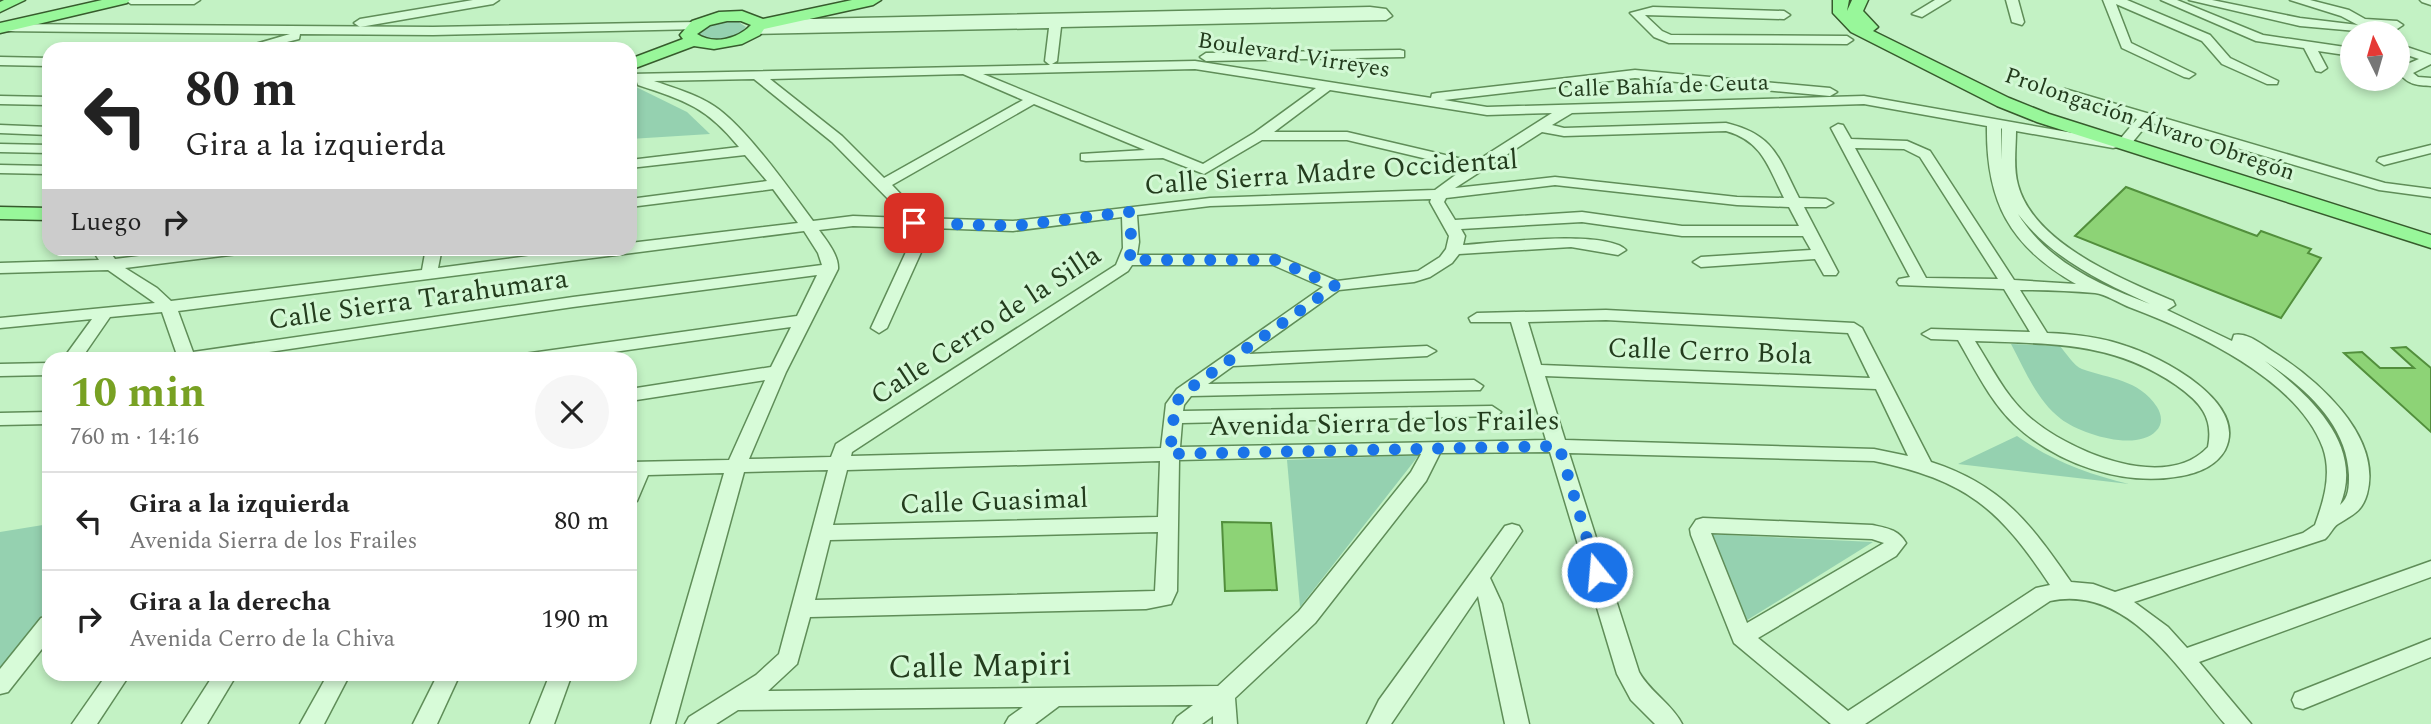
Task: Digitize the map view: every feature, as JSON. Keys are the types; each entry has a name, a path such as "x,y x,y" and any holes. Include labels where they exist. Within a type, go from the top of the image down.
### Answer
{"main road":[{"path":"0,7 17,0"},
{"path":"1,28 122,0"},
{"path":"691,33 722,42 742,38 756,25 843,0"},
{"path":"637,54 733,16 756,25 873,0"},
{"name":"Prolongación Álvaro Obregón","path":"1841,0 1839,10 1843,17 1866,34 2021,109 2431,230"},
{"name":"Prolongación Álvaro Obregón","path":"1860,0 1855,6 1856,15 1883,34 2029,104 2126,141 2431,242"},
{"path":"637,70 691,33"},
{"path":"0,213 42,214"}],"street":[{"path":"131,0 194,0"},
{"path":"271,42 325,29 493,0"},
{"path":"1780,0 1791,23 1807,41"},
{"path":"1918,14 1944,0"},
{"path":"2012,0 2018,22"},
{"path":"2109,0 2126,46 2189,74"},
{"path":"2118,0 2206,38 2226,61 2272,80"},
{"path":"2167,0 2260,38 2340,50"},
{"path":"2195,0 2264,16 2340,27"},
{"path":"2296,0 2337,11 2360,21"},
{"path":"2220,22 2264,16 2279,7 2282,2"},
{"path":"1370,11 1382,12 1386,16 1055,24 756,25 1370,11"},
{"path":"1791,23 1653,11 1636,13 1658,34 1669,38 1847,40"},
{"path":"1051,61 1055,24"},
{"path":"1,28 691,33"},
{"path":"286,38 312,41 691,33"},
{"path":"2309,46 2321,68"},
{"path":"2410,52 2430,59"},
{"path":"1195,61 1400,54"},
{"path":"2430,59 2410,68 2406,76 2418,82 2431,82"},
{"path":"0,61 42,62"},
{"name":"Boulevard Virreyes","path":"637,74 1051,61 1195,61"},
{"name":"Calle Bahía de Ceuta","path":"1195,61 1326,87 1468,109 1864,100 2092,141 2126,141"},
{"name":"Boulevard Virreyes","path":"637,74 757,75 1195,61"},
{"name":"Boulevard Virreyes","path":"1237,68 1440,97 1635,74 1800,88 1864,100"},
{"path":"964,70 1164,153 1207,186 1259,136 1326,87"},
{"path":"757,75 827,131 920,224 880,328"},
{"path":"637,77 714,112 777,184 831,257 830,269 777,372 736,466 663,724"},
{"path":"1589,79 1606,101"},
{"path":"1696,79 1708,104"},
{"path":"2065,93 2384,187 2431,193"},
{"path":"882,185 1034,99"},
{"path":"0,100 42,102"},
{"path":"804,609 1146,601 1163,598 1166,591 1170,454 1175,404 1187,390 1333,287 1414,278 1436,267 1454,250 1457,236 1437,202 1440,194 1446,187 1568,108"},
{"path":"2126,141 2146,117"},
{"path":"2002,125 1995,180 2003,204 2030,240 2070,276 2102,293 2170,317 2222,341 2261,366 2296,397 2323,428 2336,456 2336,496 2329,508 2330,519 2322,532 2114,600"},
{"path":"2002,125 2011,183 2021,207 2049,238 2109,277 2249,344 2295,376 2336,416 2358,458 2359,486 2353,505 2344,515 2330,519"},
{"path":"1540,128 1564,132 1732,128 1749,134 1765,146 1829,272"},
{"path":"1838,128 1913,282 2030,285 2102,293 2121,291 2109,277 2014,276 2002,284"},
{"path":"0,130 42,131"},
{"path":"1259,136 1347,136 1478,167"},
{"path":"1846,143 1907,145 1924,154 1962,208 2002,284 2042,338"},
{"path":"0,148 42,149"},
{"path":"2384,160 2431,149"},
{"path":"637,163 749,150"},
{"path":"1086,157 1164,153"},
{"path":"0,169 42,170"},
{"name":"Calle Sierra Madre Occidental","path":"637,247 853,221 1013,226 1129,212 1207,186 1440,194 1564,181 1717,200 1826,203"},
{"path":"637,202 777,184"},
{"name":"Calle Cerro de la Silla","path":"837,464 843,449 860,435 1109,276 1129,260 1132,247 1129,212"},
{"path":"1452,225 1564,218 1616,221 1682,231 1810,231"},
{"path":"1454,250 1571,242 1618,250"},
{"path":"1701,262 1822,254"},
{"path":"103,256 108,265 144,287 167,307 183,352"},
{"path":"0,268 108,265 181,256"},
{"path":"429,275 433,256"},
{"name":"Calle Sierra Madre Occidental","path":"0,323 167,307 570,256"},
{"path":"1129,260 1275,260 1333,287"},
{"name":"Calle Sierra Tarahumara","path":"233,352 573,302 830,269"},
{"path":"77,352 104,314"},
{"path":"1477,318 1606,315 1854,327 1923,466"},
{"path":"1518,317 1628,674 1639,693 1670,724"},
{"path":"574,352 802,320"},
{"path":"1931,334 1963,335 2042,338 2081,341 2139,357 2176,376 2207,402 2218,420 2220,438 2213,453 2197,465 2176,471 2153,472 2108,465 2064,449 2031,428 2008,406 1963,335"},
{"path":"1227,361 1427,351"},
{"path":"0,369 42,369"},
{"name":"Calle Cerro Bola","path":"1536,370 1883,384"},
{"path":"637,394 777,372"},
{"path":"1187,390 1474,386"},
{"path":"1173,417 1492,412"},
{"path":"0,419 42,418"},
{"name":"Avenida Sierra de los Frailes","path":"637,469 1434,447 1559,446 1854,454 1891,458 1923,466 1970,487 2001,507 2016,522 2064,588"},
{"path":"1185,724 1223,695 1307,617 1419,476 1434,447"},
{"path":"697,724 738,701 764,682 789,658 804,609 837,464"},
{"name":"Calle Guasimal","path":"822,533 1168,524"},
{"path":"1742,637 1889,551 1896,542 1891,537 1872,532 1701,527 1701,535 1742,637 1847,724 2034,601 2064,588 2076,588 2114,600 2136,613 2160,633 2239,724"},
{"path":"1379,724 1387,707 1512,531"},
{"path":"2182,659 2431,569"},
{"path":"1478,577 1491,604 1517,724"},
{"path":"0,685 42,633"},
{"path":"2303,699 2431,648"},
{"path":"84,724 114,681"},
{"path":"194,724 222,681"},
{"path":"312,724 336,681"},
{"path":"425,724 446,681"},
{"path":"542,724 558,681"},
{"path":"1223,695 1225,724"},
{"name":"Calle Mapiri","path":"738,701 1223,695"},
{"path":"1017,724 1055,697"}],"green space":[{"path":"736,20 746,27 736,36 716,40 696,34 705,24"},
{"path":"637,87 687,112 710,134 637,139"},
{"path":"2011,344 2060,346 2079,367 2132,385 2150,398 2157,407 2160,425 2147,437 2122,440 2095,435 2070,425 2053,412 2038,394"},
{"path":"2017,436 2071,466 2129,484 1958,464"},
{"path":"1419,455 1300,607 1287,460"},
{"path":"42,525 42,616 0,668 0,532"},
{"path":"1705,534 1873,542 1744,622"}],"building":[{"path":"2126,187 2257,236 2261,231 2311,249 2308,253 2321,258 2281,318 2075,236"},
{"path":"2406,347 2431,368 2431,432 2344,353 2362,352 2380,368 2414,368 2392,348"},
{"path":"1222,522 1271,523 1277,590 1225,591"}],"route":[{"path":"914,223 1013,226 1129,212 1132,247 1129,260 1275,260 1335,286 1183,393 1175,404 1170,454 1559,446 1597,572"}]}
